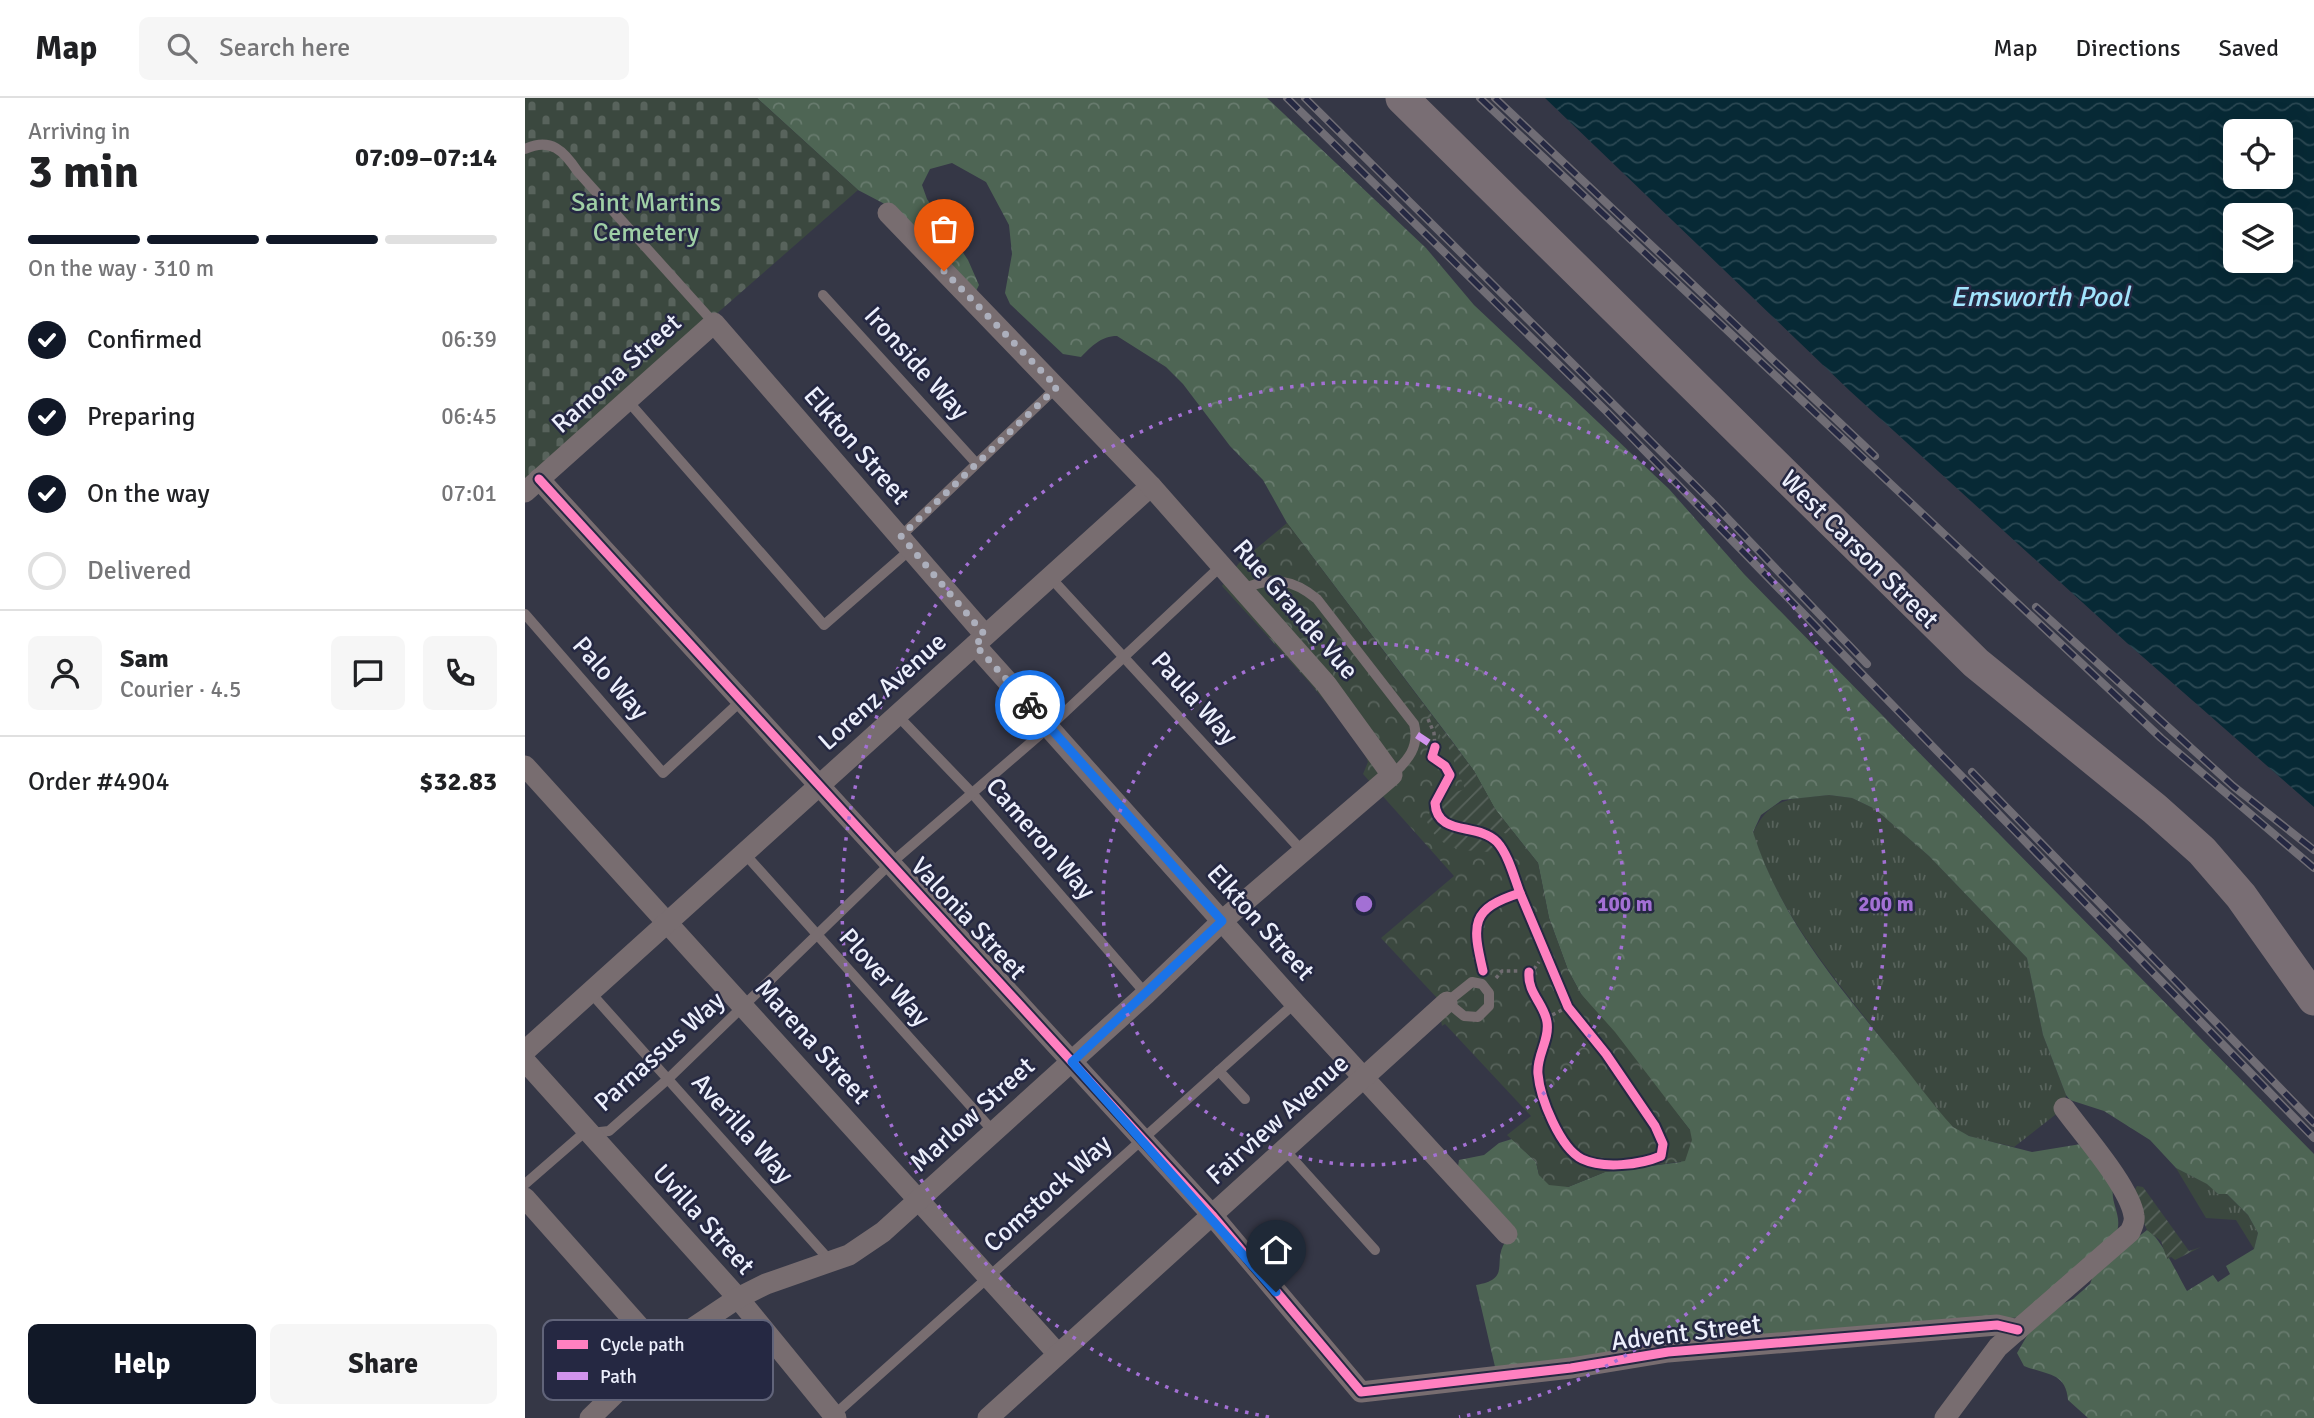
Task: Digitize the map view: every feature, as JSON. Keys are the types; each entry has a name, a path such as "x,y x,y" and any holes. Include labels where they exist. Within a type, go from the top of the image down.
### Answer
{"main road":[{"name":"West Carson Street","path":"1402,98 1976,663 2180,830 2302,965 2314,999"},
{"path":"2302,965 2314,1011"}],"street":[{"path":"888,213 1057,387"},
{"name":"Ramona Street","path":"532,486 714,323"},
{"name":"Elkton Street","path":"714,323 906,542 980,640 1050,726 1295,1003 1507,1234"},
{"name":"Rue Grande Vue","path":"1057,387 1151,486 1341,702 1369,746 1392,775"},
{"name":"Valonia Street","path":"532,486 742,700 820,785 1212,1215 1361,1392"},
{"name":"Lorenz Avenue","path":"525,1051 1151,486"},
{"name":"Marena Street","path":"525,766 1058,1354"},
{"name":"Marlow Street","path":"705,1320 738,1298 766,1284 832,1263 883,1232 1072,1062 1222,921 1392,775"},
{"name":"Fairview Avenue","path":"988,1418 1447,1002"},
{"name":"Uvilla Street","path":"525,1060 756,1320"},
{"path":"1945,1418 1998,1347 2130,1232 2134,1214 2117,1181 2064,1108"},
{"path":"525,1198 633,1320"},
{"name":"Advent Street","path":"1361,1392 1571,1367 1668,1352 1997,1325 2018,1330"},
{"name":"Uvilla Street","path":"773,1341 834,1417"},
{"name":"Marlow Street","path":"590,1418 609,1400"}],"lane":[{"path":"525,149 550,145 566,153 578,172 714,323"},
{"name":"Ironside Way","path":"823,295 977,463"},
{"path":"627,400 824,625 906,542 977,463 1057,387"},
{"name":"Parnassus Way","path":"525,1184 587,1132 609,1131 669,1078 890,864 1050,726 1221,566"},
{"name":"Paula Way","path":"1050,577 1126,656 1303,852"},
{"path":"1243,589 1271,580 1291,583 1305,589 1325,610 1414,724 1417,740 1414,750 1392,775"},
{"name":"Palo Way","path":"525,614 663,773 742,700"},
{"name":"Cameron Way","path":"897,715 971,792 1146,994"},
{"name":"Plover Way","path":"744,853 993,1131"},
{"name":"Averilla Way","path":"590,992 832,1263"},
{"name":"Comstock Way","path":"834,1417 1141,1138 1295,1003"},
{"path":"1219,1071 1245,1099"},
{"path":"1284,1149 1375,1250"}],"path":[{"path":"1435,747 1432,757 1437,760"},
{"path":"1494,980 1502,971 1528,973 1546,962"},
{"path":"1548,1032 1544,1013 1566,1003 1575,1019"}],"green space":[{"name":"Saint Martins Cemetery","path":"525,98 757,98 858,190 698,330 525,489"},
{"path":"757,98 1267,98 1426,248 1474,305 1669,489 1744,574 2314,1154 2314,1418 2088,1418 2068,1400 2059,1379 2024,1366 2017,1353 2031,1329 2056,1307 2073,1299 2090,1284 2095,1271 2147,1230 2163,1248 2187,1291 2213,1275 2218,1282 2230,1274 2226,1266 2254,1249 2258,1233 2248,1215 2227,1194 2218,1194 2207,1184 2176,1168 2150,1140 2104,1111 2070,1100 2043,1035 2027,958 1929,856 1875,809 1852,798 1829,795 1782,800 1761,815 1753,832 1764,862 1793,919 1829,973 1953,1127 1969,1136 2032,1152 2081,1144 2114,1183 2113,1197 2118,1221 2116,1234 2026,1317 1805,1331 1496,1371 1476,1285 1487,1282 1498,1274 1500,1255 1506,1241 1457,1173 1459,1160 1484,1155 1499,1143 1512,1139 1536,1162 1539,1175 1568,1187 1605,1172 1681,1162 1690,1130 1581,994 1568,970 1549,918 1538,863 1495,809 1474,771 1452,741 1287,523 1263,480 1230,446 1183,384 1166,367 1117,336 1101,340 1081,357 1063,354 1010,304 1005,293 1012,254 1009,225 986,182 952,163 930,169 922,185 927,199 968,260 979,285 976,291 898,211 858,190"},
{"path":"1287,523 1474,771 1495,809 1538,863 1549,918 1568,970 1581,994 1615,1032 1690,1130 1692,1140 1685,1161 1605,1172 1568,1187 1549,1185 1539,1175 1536,1162 1507,1135 1531,1116 1445,1024 1442,1026 1437,998 1381,938 1454,876 1363,774 1368,762 1361,745 1310,683 1222,586 1239,563"},
{"path":"1418,697 1474,771 1495,809 1517,837 1501,832 1496,836 1443,815 1440,806 1443,796 1465,789 1448,746 1415,700"},
{"path":"1829,795 1852,798 1875,809 1929,856 2027,958 2043,1035 2066,1095 2064,1108 2014,1147 1966,1135 1944,1120 1832,975 1779,893 1753,833 1767,812 1783,802"},
{"path":"1432,801 1431,811 1438,824 1483,836 1498,853 1457,848 1440,840 1427,822"},
{"path":"2176,1168 2208,1184 2218,1194 2227,1194 2248,1215 2258,1233 2254,1249 2236,1220 2206,1218"},
{"path":"2137,1186 2143,1187 2189,1251 2201,1247 2175,1260 2171,1257 2167,1259 2161,1241 2147,1230 2132,1195"}],"water":[{"name":"Emsworth Pool","path":"1545,98 2314,98 2314,807 2127,643 1850,391"}],"railway":[{"path":"1287,98 1607,412 2314,1138"},
{"path":"1305,98 1710,500 1867,664"},
{"path":"1480,98 2161,738 2314,868"},
{"path":"1495,98 1875,456"},
{"path":"2036,607 2233,786 2314,850"},
{"path":"1972,772 2314,1123"}],"marked path":[{"path":"1417,735 1435,747"}],"cycle path":[{"path":"539,479 1212,1215 1361,1392 1571,1368 1668,1352 1997,1325 2018,1330"},
{"path":"1435,747 1432,757 1445,766 1450,775 1435,803 1437,814 1450,825 1480,832 1497,842 1508,859 1520,893"},
{"path":"1483,971 1477,941 1479,920 1483,912 1492,905 1520,893 1568,1007 1606,1054 1655,1126 1663,1144 1661,1156 1632,1164 1600,1164 1582,1159 1566,1144 1547,1109 1540,1084 1538,1067 1547,1035 1547,1022 1533,992 1529,972"}],"way so far":[{"path":"944,271 1057,387 901,536 985,635 975,645 1030,705"}],"route":[{"path":"1030,705 1222,921 1072,1062 1212,1215 1276,1292"}]}
